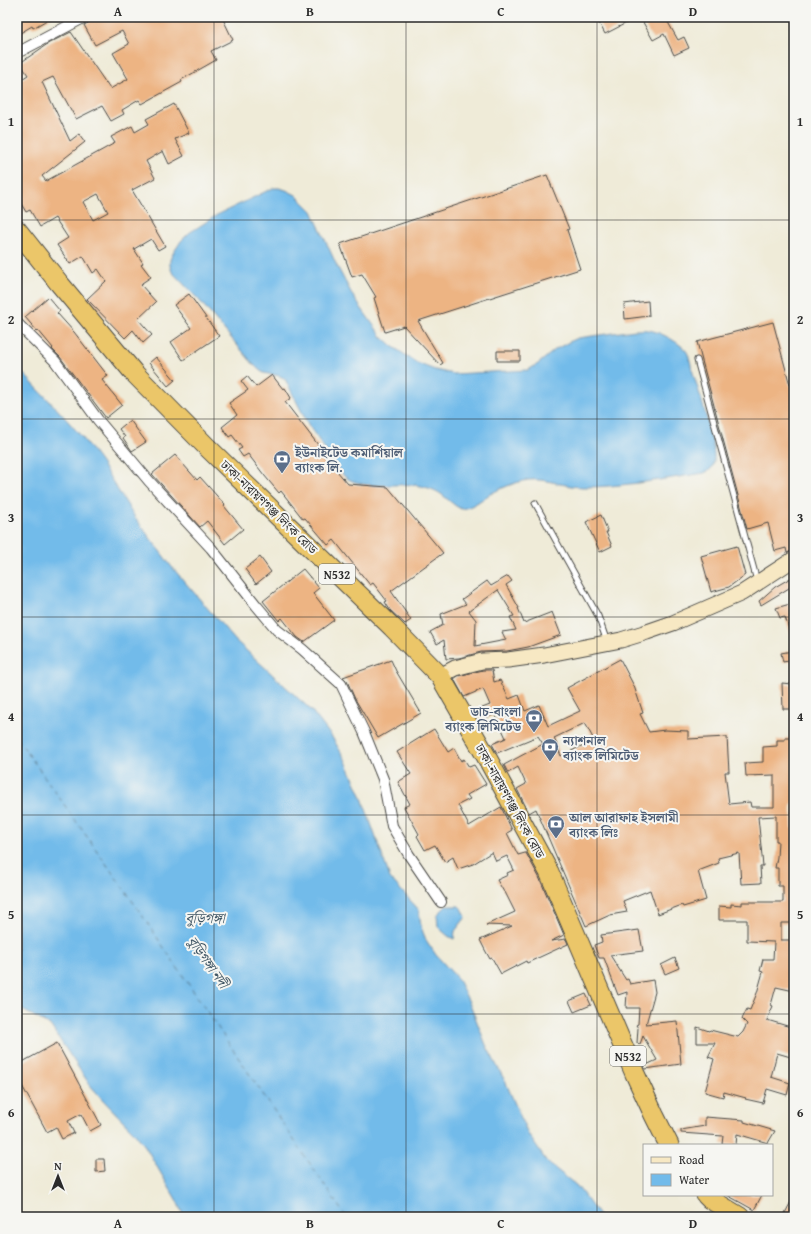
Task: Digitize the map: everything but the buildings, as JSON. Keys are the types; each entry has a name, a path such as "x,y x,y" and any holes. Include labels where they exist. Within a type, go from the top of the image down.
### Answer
{"highway":[{"name":"ঢাকা-নারায়ণগঞ্জ লিংক রোড","path":"17,230 134,373 207,447 440,676 486,756 549,872 588,965 651,1108 669,1144"},
{"path":"707,1196 740,1217"}],"street":[{"path":"17,54 85,17"},
{"path":"17,323 55,361 98,420 149,482 211,548 256,606 277,630 302,649 341,684 364,732 383,778 392,826 409,855 441,902"},
{"path":"440,676 455,668 482,661 508,660 607,642 647,632 673,623 742,593 794,560"}],"lane":[{"path":"697,360 758,582"},
{"path":"535,503 598,616 607,642"}],"water":[{"path":"273,188 286,190 296,195 312,211 337,266 354,298 382,337 392,346 417,363 435,370 453,374 528,370 556,349 578,338 635,330 657,332 676,342 688,354 703,405 713,447 714,458 712,468 704,473 598,487 576,487 542,480 528,480 502,488 474,504 461,509 438,492 425,487 415,485 368,485 350,480 343,475 309,426 285,379 280,376 262,372 256,367 199,300 172,272 170,266 172,255 181,241 189,233 217,215"},
{"name":"বুড়িগঙ্গা","path":"17,367 82,437 101,463 136,519 171,566 235,640 311,710 332,737 345,759 361,795 390,878 419,910 421,927 426,940 436,955 457,978 470,1004 486,1045 506,1083 528,1134 547,1162 577,1186 600,1217 184,1217 177,1201 145,1146 134,1132 90,1085 50,1025 17,1007"},
{"path":"446,906 459,906 463,910 466,917 455,931 454,939 438,927 437,915"}],"ferry route":[{"path":"17,738 129,896 346,1217"}],"place":[{"name":"ইউনাইটেড কমার্শিয়াল ব্যাংক লি.","path":"282,474"},
{"name":"ডাচ-বাংলা ব্যাংক লিমিটেড","path":"534,733"},
{"name":"ন্যাশনাল ব্যাংক লিমিটেড","path":"550,762"},
{"name":"আল আরাফাহ ইসলামী ব্যাংক লিঃ","path":"556,839"}],"water label":[{"name":"বুড়িগঙ্গা নদী","path":"208,962"}]}
